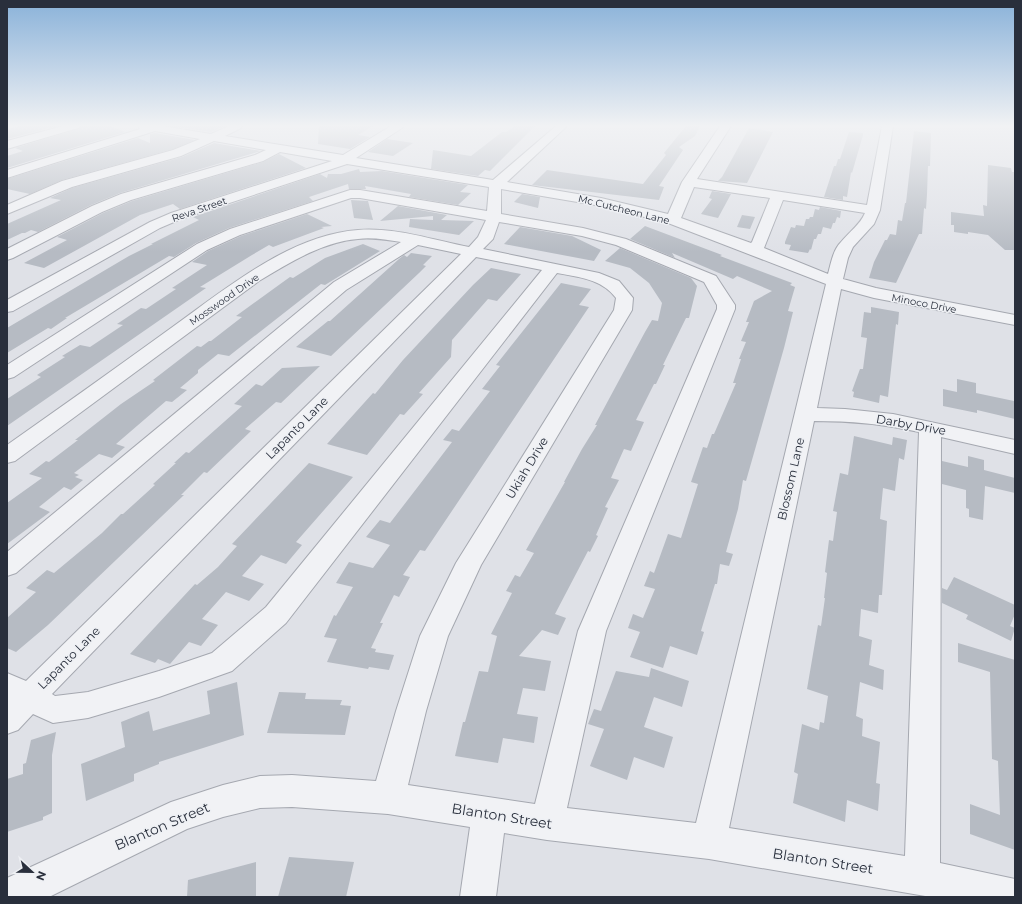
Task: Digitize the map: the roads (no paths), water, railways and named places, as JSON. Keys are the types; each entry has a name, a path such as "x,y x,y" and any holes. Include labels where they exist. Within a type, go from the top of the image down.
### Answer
{"street":[{"path":"7,174 25,168"},
{"path":"7,210 67,184 123,168"},
{"path":"7,255 108,204 126,197 224,168"},
{"name":"Reva Street","path":"7,307 155,224 323,168"},
{"name":"Mc Cutcheon Lane","path":"401,168 601,202 673,220 835,282"},
{"path":"497,184 515,168"},
{"path":"673,220 689,182 698,168"},
{"name":"Blossom Lane","path":"709,842 840,258 846,245 869,221 873,210 880,168"},
{"path":"689,182 873,210"},
{"name":"Lapanto Lane","path":"7,720 18,691 485,240 494,216 494,190 497,184"},
{"path":"7,373 208,244 235,232 350,194 360,194 494,216 589,234 641,249 710,279 726,305 592,631 547,823"},
{"path":"752,249 759,245 778,195"},
{"name":"Mosswood Drive","path":"7,456 253,278 273,265 294,255 343,237 359,234 377,235 473,252"},
{"path":"7,566 340,286 414,241"},
{"name":"Ukiah Drive","path":"388,798 411,711 434,636 469,563 623,310 625,298 618,287 587,274 473,252"},
{"path":"18,691 53,710 88,705 159,684 222,662 276,615 553,267"},
{"name":"Minoco Drive","path":"835,282 874,294 1015,320"},
{"name":"Darby Drive","path":"806,414 845,415 893,420 1015,447"},
{"path":"922,877 930,428"},
{"name":"Blanton Street","path":"7,896 39,883 140,833 183,814 224,801 260,792 292,790 388,798 547,823 709,842 922,877 1014,897"},
{"path":"478,897 489,814"}]}
